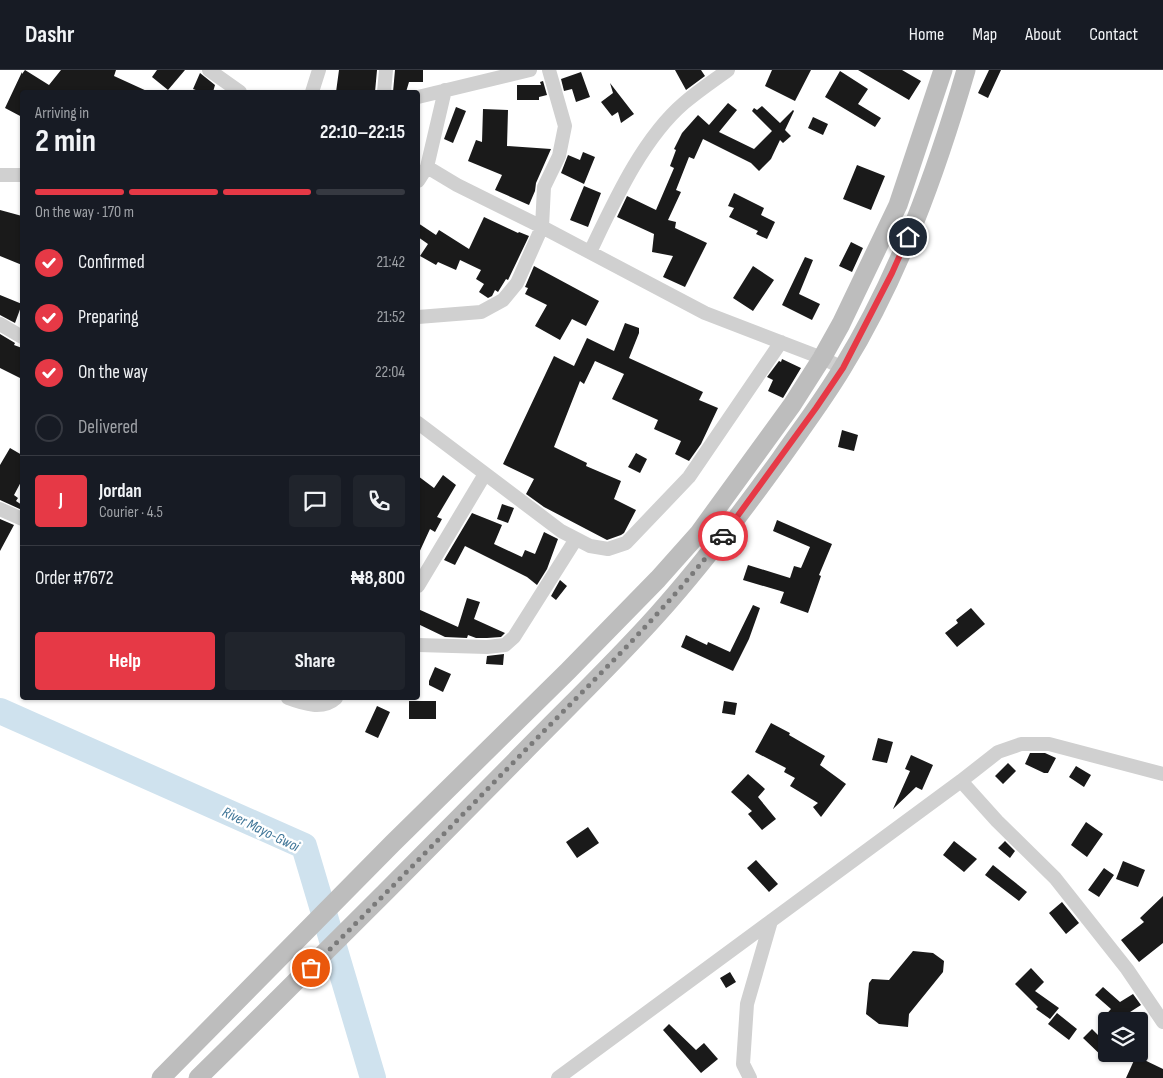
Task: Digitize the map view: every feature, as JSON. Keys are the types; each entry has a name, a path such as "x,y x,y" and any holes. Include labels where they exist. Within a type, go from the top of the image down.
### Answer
{"street":[{"path":"209,70 237,90"},
{"path":"313,90 319,70"},
{"path":"384,90 386,70"},
{"path":"420,96 530,70"},
{"path":"420,317 481,312 503,300 516,283 542,227 544,187 559,156 565,126 548,70"},
{"path":"590,252 619,193 651,139 683,104 728,70"},
{"path":"161,1078 658,579 698,533 792,405 822,358 850,307 898,205 943,70"},
{"path":"198,1078 416,863 655,617 698,569 741,514 843,368 892,273 924,200 966,70"},
{"path":"420,178 427,166 445,90"},
{"path":"427,166 457,186 542,227 705,313 822,358 843,368"},
{"path":"0,175 20,175"},
{"path":"0,324 20,336"},
{"path":"420,425 561,531 590,546 608,549 626,543 689,477 781,342"},
{"path":"420,583 485,474"},
{"path":"0,509 20,518"},
{"path":"420,645 487,647 505,645 514,637 576,539"},
{"path":"293,700 301,703 321,705 334,700"},
{"path":"558,1078 961,782 998,752 1021,744 1049,744 1163,774"},
{"path":"961,782 997,821 1055,878 1126,968 1163,1022"},
{"path":"750,1078 743,1064 747,1004 771,921"}],"building":[{"path":"25,70 49,85 61,70 116,70 114,76 145,90 20,90 20,116 5,108 22,72 22,74"},
{"path":"157,70 185,70 168,90 152,77"},
{"path":"339,70 377,70 375,90 336,90"},
{"path":"395,70 423,70 423,82 409,82 407,90 393,90"},
{"path":"675,70 701,70 705,76 686,90"},
{"path":"772,70 811,70 795,101 765,86"},
{"path":"858,70 902,70 921,81 909,100"},
{"path":"989,70 1001,70 988,98 978,93"},
{"path":"840,71 868,89 858,104 881,118 875,127 825,97"},
{"path":"581,72 590,97 576,102 572,89 564,91 561,79"},
{"path":"200,73 215,85 214,90 193,89"},
{"path":"543,81 547,95 539,97 539,100 517,100 517,85 541,85 540,82"},
{"path":"610,83 634,114 621,123 618,112 612,116 601,102 613,93"},
{"path":"728,103 737,110 719,132 754,149 772,131 752,111 754,108 757,110 762,106 780,123 794,111 785,130 791,136 783,143 780,140 771,159 759,171 751,163 703,139 694,159 689,157 676,190 681,192 668,220 676,222 675,228 707,243 685,287 663,277 673,256 652,252 654,234 617,217 627,196 656,210 674,168 670,166 676,150 674,149 682,133 698,115 709,125"},
{"path":"456,107 466,111 453,143 444,139"},
{"path":"483,109 508,110 507,146 551,149 536,183 529,205 495,190 502,175 468,161 476,140 482,142"},
{"path":"813,117 828,124 823,135 808,128"},
{"path":"583,152 595,157 584,184 561,173 568,155 580,160"},
{"path":"857,165 885,176 871,210 843,199"},
{"path":"584,186 601,193 588,227 570,220"},
{"path":"734,193 764,208 761,215 775,222 767,239 756,234 758,231 729,217 734,208 728,206"},
{"path":"0,210 20,215 20,264 0,256"},
{"path":"484,217 518,233 529,236 508,280 506,279 498,292 495,290 492,296 488,298 479,292 484,284 476,279 481,270 460,260 456,270 438,262 436,265 420,256 428,244 420,238 420,224 436,235 439,230 469,249"},
{"path":"851,242 863,248 852,272 839,266"},
{"path":"805,257 813,260 799,294 820,304 812,320 782,305"},
{"path":"534,266 599,301 586,326 572,319 560,340 535,326 547,305 525,294 528,288 525,287"},
{"path":"753,266 774,280 753,311 733,298"},
{"path":"0,295 20,303 20,309 15,323 0,315"},
{"path":"625,323 639,328 639,333 629,358 703,392 699,400 718,408 701,444 689,461 675,454 681,441 654,429 658,420 612,399 624,374 595,361 584,384 580,381 554,447 587,463 586,466 621,481 614,499 636,510 624,533 607,540 544,507 526,494 534,479 503,464 554,356 574,366 587,338 614,351"},
{"path":"0,334 20,347 20,378 0,368"},
{"path":"782,359 801,368 783,398 768,391 773,380 767,377"},
{"path":"842,430 858,435 854,451 838,447"},
{"path":"10,448 20,454 20,484 14,495 18,498 16,501 20,504 20,509 0,500 0,465"},
{"path":"636,453 647,459 640,473 628,467"},
{"path":"443,475 456,485 437,517 442,519 435,532 430,529 420,551 420,478 434,488"},
{"path":"502,504 514,508 508,523 497,519"},
{"path":"472,513 502,525 494,544 522,557 525,550 535,554 544,532 558,539 547,569 537,585 527,577 465,546 455,565 444,560"},
{"path":"0,519 14,525 0,551"},
{"path":"777,520 832,544 819,575 821,576 808,613 780,603 784,592 743,580 748,565 790,578 794,566 801,568 810,547 773,531"},
{"path":"560,580 567,586 556,600 551,596"},
{"path":"467,598 480,602 474,619 505,633 501,637 487,638 476,638 468,635 467,638 445,637 420,625 420,610 458,627"},
{"path":"753,605 760,608 749,639 733,671 681,647 686,635 707,645 708,642 730,652"},
{"path":"971,608 985,624 957,647 945,633 958,623 956,620"},
{"path":"504,654 503,665 486,664 487,656"},
{"path":"435,667 451,674 443,692 429,685"},
{"path":"409,701 436,701 436,719 409,719"},
{"path":"724,701 737,703 735,715 722,713"},
{"path":"377,706 390,712 378,738 365,732"},
{"path":"771,723 825,756 820,765 846,784 821,817 813,807 818,803 790,786 795,778 784,772 786,768 755,752"},
{"path":"878,738 893,742 887,763 872,760"},
{"path":"1030,753 1045,753 1056,758 1048,773 1025,764"},
{"path":"911,755 933,765 922,790 916,787 893,809 910,771 905,769"},
{"path":"1008,763 1016,771 1003,784 995,776"},
{"path":"1076,766 1091,775 1084,787 1069,777"},
{"path":"748,774 765,789 758,797 776,819 762,830 748,814 752,811 731,792"},
{"path":"1086,822 1103,834 1087,857 1071,845"},
{"path":"588,827 599,843 577,858 566,842"},
{"path":"954,841 977,859 964,872 943,855"},
{"path":"1005,841 1015,851 1010,858 998,848"},
{"path":"756,860 778,884 769,892 747,868"},
{"path":"1123,861 1145,870 1138,887 1116,879"},
{"path":"993,865 1027,892 1019,901 985,875"},
{"path":"1104,868 1114,875 1099,897 1088,890"},
{"path":"1163,896 1163,943 1139,962 1121,940 1144,922 1140,918"},
{"path":"1062,902 1079,923 1066,934 1049,913"},
{"path":"913,951 933,953 944,961 943,972 909,1014 908,1027 879,1024 866,1014 869,983 872,979 889,980"},
{"path":"1031,968 1044,982 1035,991 1059,1008 1050,1019 1036,1009 1038,1007 1015,984"},
{"path":"730,972 736,982 726,988 720,978"},
{"path":"1103,987 1120,1002 1133,994 1141,1005 1130,1012 1108,1012 1111,1009 1095,995"},
{"path":"1057,1013 1077,1029 1069,1040 1048,1024"},
{"path":"669,1024 696,1050 704,1043 718,1059 701,1073 663,1030"},
{"path":"1092,1029 1098,1035 1098,1052 1083,1038"},
{"path":"1133,1062 1148,1062 1163,1069 1163,1078 1126,1078"}],"waterway":[{"name":"River Mayo-Gwoi","path":"0,711 304,846 373,1078"}],"way so far":[{"path":"311,968 655,617 698,569 723,536"}],"route":[{"path":"723,536 741,514 843,368 892,273 908,237"}]}
